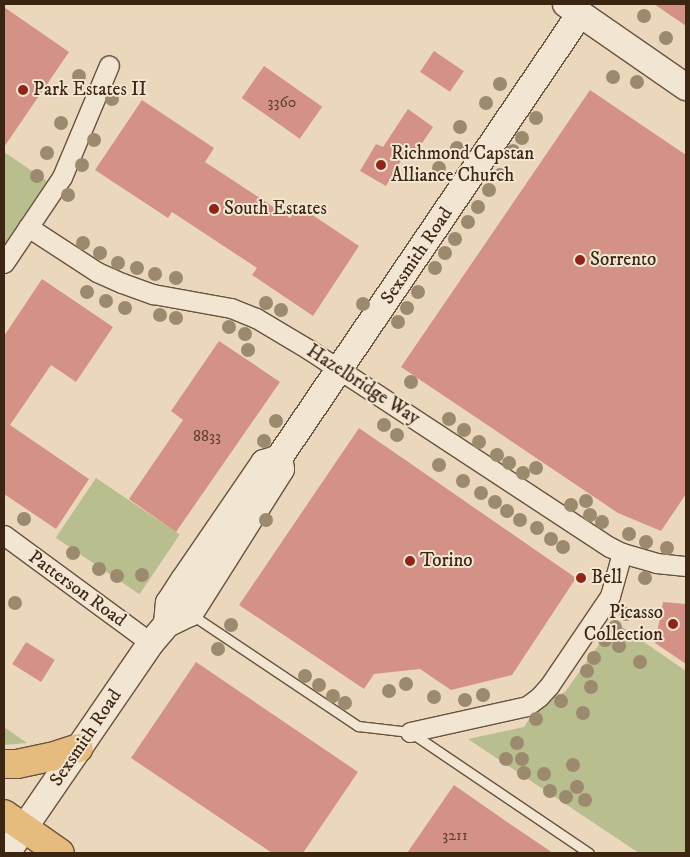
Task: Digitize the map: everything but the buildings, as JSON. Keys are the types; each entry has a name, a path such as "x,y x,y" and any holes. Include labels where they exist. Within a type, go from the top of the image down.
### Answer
{"main road":[{"path":"4,764 17,764 51,757 79,748"},
{"path":"14,821 60,853"}],"street":[{"path":"578,7 686,87"},
{"name":"Sexsmith Road","path":"7,853 14,821 79,748 159,634 169,603 184,580 264,463 280,458 340,370 578,7"},
{"path":"4,263 62,177 109,65"},
{"name":"Hazelbridge Way","path":"28,226 106,276 154,294 231,308 256,318 340,370 622,553 656,563 686,566"},
{"name":"Sexsmith Road","path":"190,614 281,469 280,458"},
{"name":"Patterson Road","path":"4,535 159,634"},
{"path":"410,732 527,706 539,697 549,686 610,596 622,553"},
{"path":"159,634 190,614"}],"lane":[{"path":"184,580 182,594 190,614 358,726 410,732 589,853"}],"green space":[{"path":"4,152 47,181 4,245"},
{"path":"96,478 180,534 139,594 56,538"},
{"path":"615,622 686,671 686,853 639,853 468,739 524,727 530,718 554,697 565,692"},
{"path":"4,727 27,743 4,745"}],"place":[{"name":"Park Estates II","path":"23,90"},
{"name":"Richmond Capstan Alliance Church","path":"381,165"},
{"name":"South Estates","path":"214,209"},
{"name":"Sorrento","path":"580,260"},
{"name":"Torino","path":"410,561"},
{"name":"Bell","path":"581,578"},
{"name":"Picasso Collection","path":"673,624"}]}
